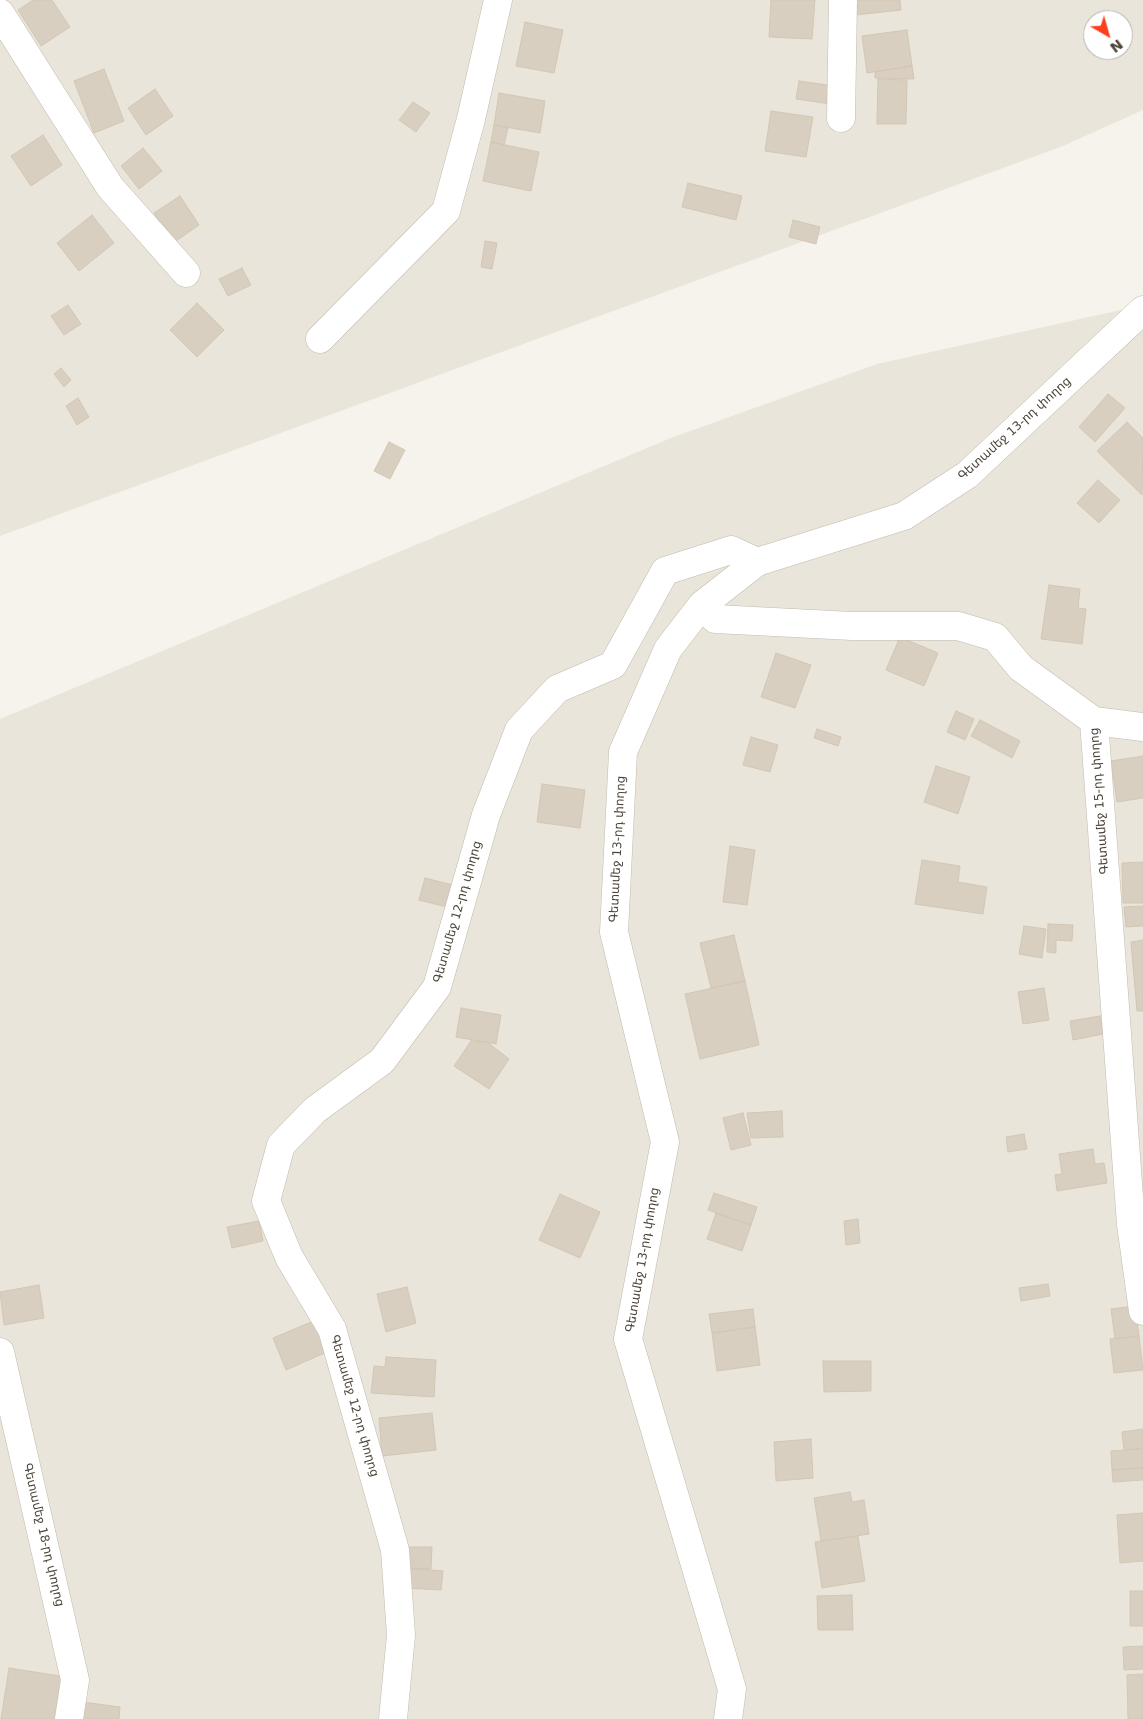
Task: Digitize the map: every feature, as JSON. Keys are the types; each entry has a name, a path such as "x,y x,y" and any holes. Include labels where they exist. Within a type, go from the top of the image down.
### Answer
{"street":[{"path":"320,339 446,211 471,119 498,0"},
{"path":"841,118 843,0"},
{"path":"0,12 110,187 186,273"},
{"name":"Գետամեջ 13-րդ փողոց","path":"728,1719 732,1689 628,1339 665,1142 614,932 622,752 668,649 702,605 757,562 904,516 967,475 1143,310"},
{"name":"Գետամեջ 12-րդ փողոց","path":"393,1719 401,1635 395,1550 332,1328 289,1258 266,1201 281,1145 315,1110 382,1061 437,986 486,815 519,730 557,689 613,665 665,571 731,550 757,562"},
{"name":"Գետամեջ 15-րդ փողոց","path":"702,605 715,619 852,626 958,626 995,637 1022,668 1094,721 1131,1224 1143,1311"},
{"path":"1094,721 1143,726"},
{"name":"Գետամեջ 18-րդ փողոց","path":"0,1352 76,1680 69,1719"}],"shaded area":[{"path":"0,0 1143,0 1143,110 1063,146 0,536"},
{"path":"1143,305 1143,1719 0,1719 0,719 671,438 877,364"}],"building":[{"path":"33,0 52,0 70,27 41,46 18,10"},
{"path":"771,0 815,0 812,39 769,37"},
{"path":"853,0 900,0 901,10 855,15"},
{"path":"525,22 563,30 554,73 516,66"},
{"path":"907,30 912,66 867,73 862,36"},
{"path":"912,66 914,79 875,78 875,72"},
{"path":"104,69 124,121 94,133 74,81"},
{"path":"878,79 907,80 906,124 877,124"},
{"path":"799,81 834,86 831,104 796,99"},
{"path":"155,89 173,116 146,135 128,108"},
{"path":"499,93 545,101 540,133 494,125"},
{"path":"413,102 430,113 416,132 399,120"},
{"path":"771,111 813,117 806,157 765,151"},
{"path":"494,125 508,128 504,145 491,142"},
{"path":"43,135 62,165 31,186 11,156"},
{"path":"491,142 539,152 531,191 483,181"},
{"path":"143,148 162,171 139,189 121,166"},
{"path":"688,183 742,196 736,220 682,207"},
{"path":"180,196 199,225 173,243 154,213"},
{"path":"92,215 114,243 79,271 57,243"},
{"path":"793,220 820,227 816,244 789,237"},
{"path":"485,241 497,243 492,269 481,267"},
{"path":"242,268 251,285 228,296 219,279"},
{"path":"197,303 224,330 197,357 170,330"},
{"path":"68,305 81,324 64,335 51,316"},
{"path":"61,368 71,380 64,387 54,374"},
{"path":"1108,394 1125,408 1095,442 1079,427"},
{"path":"78,398 89,417 77,425 66,406"},
{"path":"1127,422 1143,438 1142,495 1097,451"},
{"path":"389,442 405,450 390,479 374,471"},
{"path":"1098,480 1120,500 1099,523 1077,503"},
{"path":"1049,585 1080,589 1078,608 1086,609 1082,644 1041,639"},
{"path":"900,637 938,653 924,686 886,670"},
{"path":"776,653 811,665 795,708 761,697"},
{"path":"956,711 974,719 965,740 947,732"},
{"path":"980,720 1020,741 1012,758 971,736"},
{"path":"817,729 841,737 838,746 814,738"},
{"path":"751,737 778,745 770,772 743,765"},
{"path":"1143,756 1143,798 1117,802 1111,761"},
{"path":"936,766 970,777 958,814 924,802"},
{"path":"542,784 585,790 580,828 537,822"},
{"path":"730,846 755,850 747,905 723,902"},
{"path":"922,860 960,866 958,882 987,887 983,914 915,904"},
{"path":"1143,862 1143,903 1123,903 1122,863"},
{"path":"425,878 453,885 447,907 419,900"},
{"path":"1143,906 1143,926 1126,927 1124,907"},
{"path":"1048,924 1073,925 1072,941 1056,940 1056,953 1047,952"},
{"path":"1024,926 1046,929 1042,958 1019,954"},
{"path":"734,935 745,981 711,988 700,943"},
{"path":"1143,940 1143,1011 1137,1011 1131,942"},
{"path":"745,981 759,1045 700,1059 685,994"},
{"path":"1044,988 1049,1020 1023,1024 1018,992"},
{"path":"461,1008 501,1015 496,1044 456,1037"},
{"path":"1100,1016 1103,1034 1073,1040 1070,1021"},
{"path":"471,1041 487,1042 509,1059 489,1089 454,1066"},
{"path":"782,1111 783,1137 751,1138 747,1113"},
{"path":"743,1113 751,1145 731,1150 723,1118"},
{"path":"1024,1134 1027,1149 1008,1152 1006,1137"},
{"path":"1093,1149 1095,1164 1104,1163 1107,1183 1057,1191 1055,1175 1062,1174 1059,1154"},
{"path":"714,1193 757,1207 751,1225 708,1210"},
{"path":"560,1194 600,1212 580,1258 539,1240"},
{"path":"716,1213 751,1225 742,1251 707,1239"},
{"path":"858,1219 860,1243 846,1245 844,1221"},
{"path":"259,1221 263,1241 232,1248 227,1227"},
{"path":"1048,1284 1050,1296 1021,1301 1019,1288"},
{"path":"39,1285 44,1318 4,1325 0,1292"},
{"path":"407,1287 416,1323 386,1332 377,1294"},
{"path":"1135,1306 1139,1336 1115,1339 1111,1309"},
{"path":"753,1309 755,1327 712,1333 709,1314"},
{"path":"316,1320 329,1351 286,1370 273,1338"},
{"path":"755,1327 760,1365 717,1371 712,1333"},
{"path":"1139,1336 1143,1370 1114,1373 1110,1339"},
{"path":"386,1357 436,1360 434,1397 371,1393 374,1366 385,1367"},
{"path":"823,1361 871,1361 871,1391 824,1392"},
{"path":"432,1413 436,1450 382,1456 379,1418"},
{"path":"1143,1429 1143,1448 1124,1450 1122,1432"},
{"path":"811,1439 813,1478 776,1481 774,1442"},
{"path":"1143,1449 1143,1468 1112,1470 1111,1451"},
{"path":"1143,1468 1143,1480 1113,1482 1112,1470"},
{"path":"850,1492 852,1502 864,1500 869,1534 821,1541 814,1498"},
{"path":"1143,1513 1143,1561 1120,1563 1117,1515"},
{"path":"858,1536 865,1581 822,1588 815,1542"},
{"path":"407,1547 432,1547 431,1569 406,1568"},
{"path":"406,1568 443,1571 441,1590 405,1588"},
{"path":"1130,1591 1143,1591 1143,1626 1130,1626"},
{"path":"852,1595 853,1630 818,1630 817,1596"},
{"path":"1143,1646 1143,1669 1124,1670 1123,1647"},
{"path":"9,1668 66,1677 59,1719 1,1719"},
{"path":"1143,1674 1143,1719 1128,1719 1127,1675"},
{"path":"83,1702 120,1707 119,1719 80,1719"}]}
